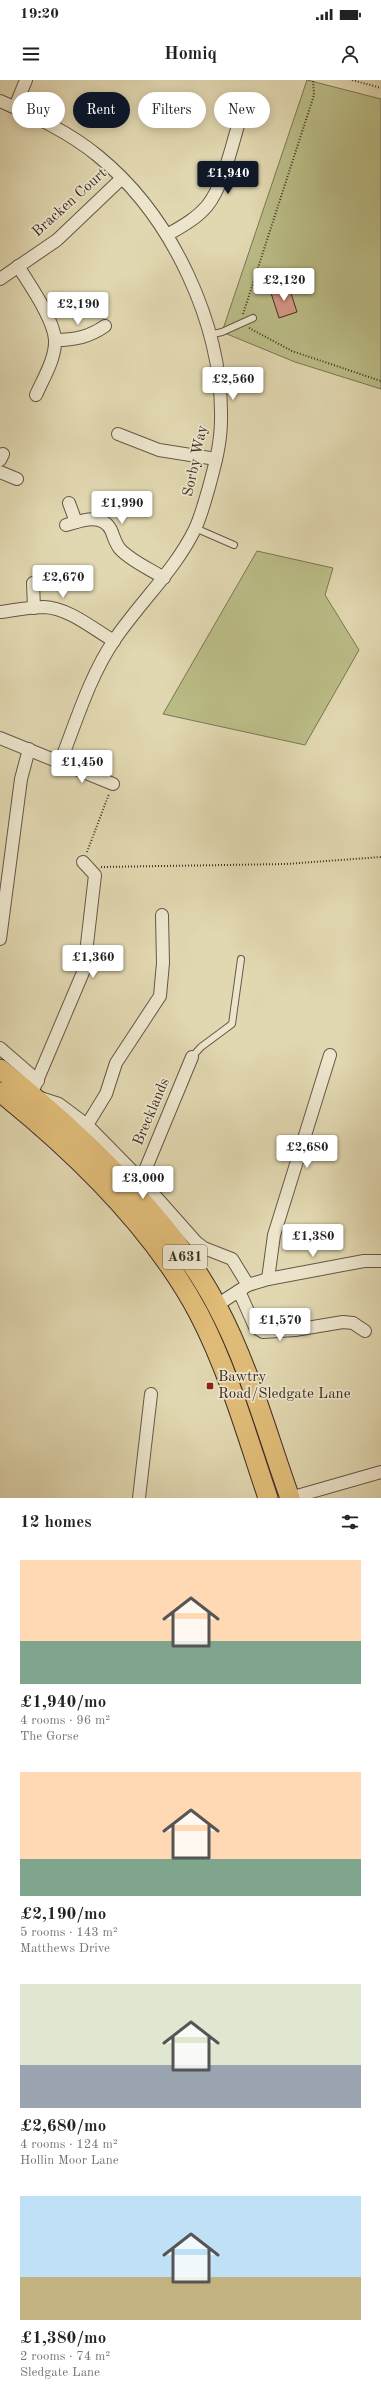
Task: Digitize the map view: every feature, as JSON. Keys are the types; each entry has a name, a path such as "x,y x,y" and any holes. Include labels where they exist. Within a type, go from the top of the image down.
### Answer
{"main road":[{"name":"A631","path":"0,1069 34,1088 143,1205 175,1242 217,1305 234,1343 290,1498"},
{"name":"A631","path":"0,1092 50,1135 101,1185 158,1251 198,1314 209,1337 268,1498"},
{"name":"A631","path":"260,1475 268,1472 271,1467 264,1425"}],"street":[{"path":"21,92 26,80"},
{"name":"Sorby Way","path":"0,102 12,107"},
{"name":"Sorby Way","path":"55,128 77,139 100,157 144,205 167,235 188,276 210,335 218,369 221,420 216,459 195,528 164,578 114,641 96,674 60,763"},
{"path":"167,235 194,219 208,205 217,190 237,128"},
{"name":"Bracken Court","path":"0,279 57,240 121,179"},
{"path":"18,266 41,303 55,340 51,360 36,395"},
{"path":"55,340 74,340 93,334 105,326"},
{"path":"118,434 159,450 216,459"},
{"path":"0,472 17,479"},
{"path":"68,503 71,523 90,519 104,522 110,527 115,543 121,550 164,578"},
{"path":"33,584 34,608"},
{"path":"1,612 45,607 68,614 114,641"},
{"path":"0,738 113,784"},
{"path":"0,939 21,779 29,749"},
{"path":"34,1088 84,970 95,875 83,862"},
{"path":"87,1125 106,1094 116,1062 160,996 163,963 162,915"},
{"path":"0,1048 34,1088 87,1125 141,1180 196,1242 204,1248 232,1260 244,1288 255,1327 263,1332 295,1330 343,1322 353,1323 365,1331"},
{"path":"268,1279 274,1235 330,1055"},
{"name":"Brecklands","path":"141,1180 192,1057"},
{"path":"217,1305 244,1288 268,1279 364,1261 381,1261"},
{"path":"139,1498 151,1394"},
{"path":"290,1498 381,1472"}],"lane":[{"path":"210,335 222,332 252,318"},
{"path":"195,528 234,545"},
{"path":"192,1057 202,1047 232,1024 241,959"}],"path":[{"path":"313,80 314,95 240,323 292,351 381,381"},
{"path":"352,80 381,88"},
{"path":"83,862 113,784"},
{"path":"95,875 103,866 173,867 286,864 381,856"}],"green space":[{"path":"307,80 381,99 381,389 295,362 222,332"},
{"path":"257,551 333,568 325,595 359,650 305,745 163,714"}],"building":[{"path":"289,287 297,312 279,318 271,293"}],"place":[{"name":"Bawtry Road/Sledgate Lane","path":"210,1386"}]}
